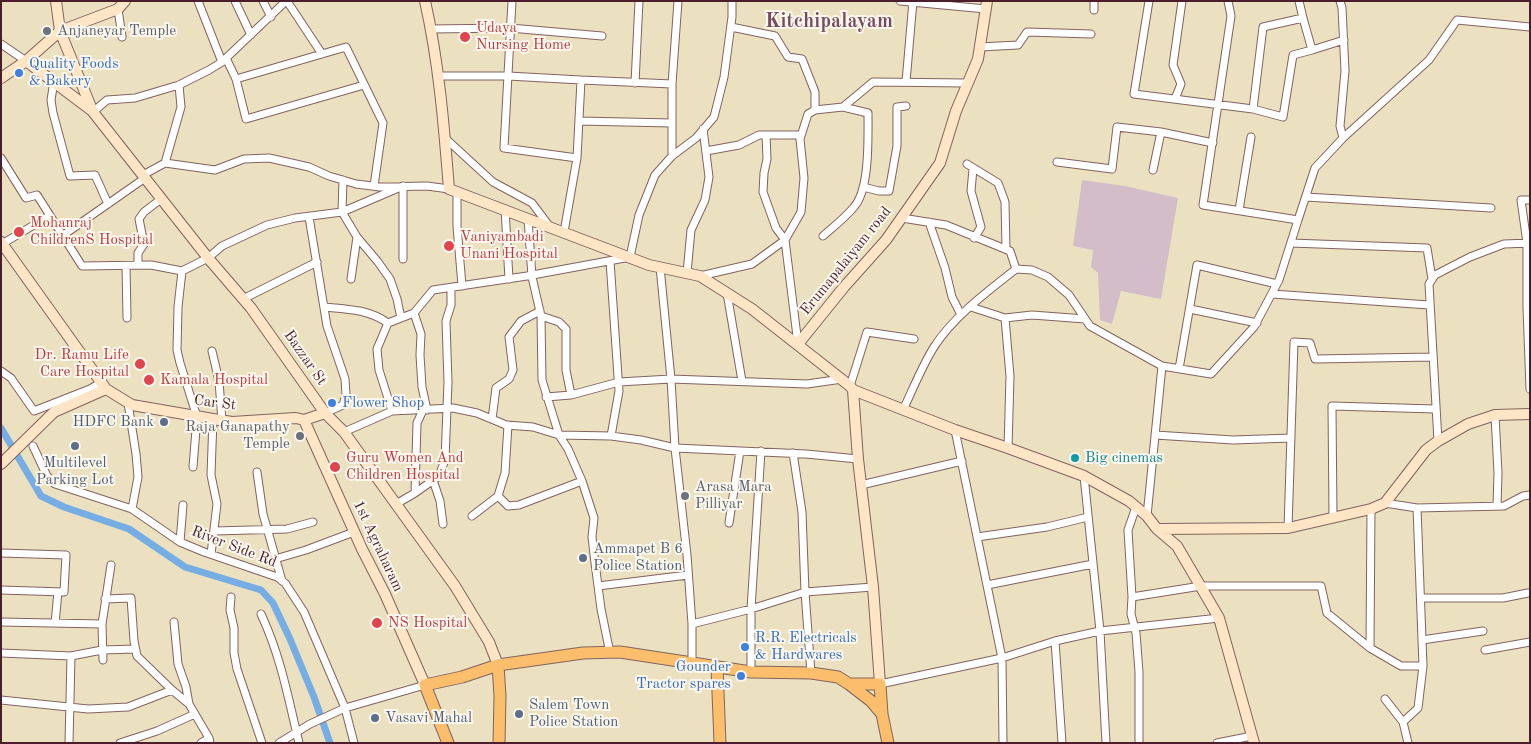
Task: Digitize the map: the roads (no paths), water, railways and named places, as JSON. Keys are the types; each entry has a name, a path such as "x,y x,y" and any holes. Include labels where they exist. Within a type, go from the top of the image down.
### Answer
{"main road":[{"name":"Bazzar St","path":"56,1 60,31 93,112 208,258 243,299 325,413 344,432 455,586 489,642 498,665 500,696 499,743"},
{"path":"425,1 438,76 453,190 630,257 660,267 700,276 752,309 849,385 903,410 1084,476 1129,501 1147,516 1157,529 1176,546 1219,618 1253,740"},
{"path":"1,78 26,61 60,31 122,5"},
{"name":"Erumapalaiyam road","path":"798,344 886,240 940,163 956,111 978,59 987,5"},
{"path":"26,61 93,112"},
{"path":"1,464 54,412 104,385 2,243"},
{"name":"Car St","path":"104,385 128,403 232,422 296,418 304,420 325,413"},
{"path":"849,385 873,587 882,714 888,743"},
{"path":"1157,529 1288,528 1371,509 1385,502 1426,450 1438,441 1468,424 1495,415 1530,414"},
{"name":"1st Agraharam","path":"304,420 354,532 385,594 424,685"},
{"path":"448,743 424,685 462,677 498,665 583,653 620,652 751,672 811,673 838,677 871,701 882,714"},
{"path":"717,666 720,743"},
{"path":"849,684 880,684"}],"street":[{"path":"198,1 224,60 236,79 246,119 364,85"},
{"path":"234,1 251,34"},
{"path":"263,1 271,17"},
{"path":"93,112 107,100 135,98 179,85 224,60 287,1 322,54"},
{"path":"512,1 504,148 577,158"},
{"path":"635,83 639,1"},
{"path":"672,156 672,84 678,1"},
{"path":"392,411 380,370 377,349 388,323 414,313 433,290 509,279 630,257 639,215 647,200 655,175 672,156 696,138 714,117 724,77 731,27 732,1"},
{"path":"900,1 987,5"},
{"path":"1094,1 1094,10"},
{"path":"1149,1 1134,94 1253,109 1283,117 1293,54 1344,40"},
{"path":"1175,99 1181,84 1173,65 1182,1"},
{"path":"1299,1 1312,50"},
{"path":"1340,1 1345,71 1340,126 1343,138"},
{"path":"906,82 913,2"},
{"path":"1229,2 1231,16 1204,205 1298,220"},
{"path":"122,5 122,37"},
{"path":"1253,109 1263,27 1303,18"},
{"path":"903,410 934,347 955,320 1016,270 1032,270 1048,277 1069,295 1090,326 1162,366 1211,374 1257,323 1272,294 1291,244 1315,168 1343,138 1429,60 1457,20 1530,27"},
{"path":"731,27 775,36 788,57 802,59 815,92 815,110"},
{"path":"431,29 510,28 602,36"},
{"path":"980,46 1018,45 1027,32 1091,34"},
{"path":"1,44 26,61"},
{"path":"236,79 346,47 383,124 374,186"},
{"path":"438,76 508,76 672,84"},
{"path":"564,232 577,158 581,80"},
{"path":"54,81 51,100 53,114 70,176 95,175 108,204"},
{"path":"843,107 873,82 967,83"},
{"path":"165,164 181,107 179,85"},
{"path":"863,187 879,192 889,191 897,146 897,107 906,106"},
{"path":"700,276 752,264 785,240 801,212 804,178 800,139 808,114 815,110 843,107 868,113 868,155 863,187 856,206 823,236"},
{"path":"579,121 672,124"},
{"path":"1057,162 1112,169 1117,127 1161,132 1214,143"},
{"path":"687,273 691,230 705,200 709,177 703,129"},
{"path":"1153,170 1161,132"},
{"path":"706,151 739,145 759,135 801,135"},
{"path":"766,135 767,159 763,192 776,228 785,240 798,344"},
{"path":"1240,210 1251,137"},
{"path":"445,138 493,182 532,203 550,227"},
{"path":"1,158 26,198 37,195 82,266 152,265 182,271 208,258 222,246 267,225 294,218 342,212 403,186"},
{"path":"62,236 165,164 215,170 244,158 269,158 308,167 356,184 427,186 453,190 462,286"},
{"path":"974,238 981,227 971,191 970,166 998,183 1005,202 1006,249"},
{"path":"343,180 342,212 357,237 390,279 401,318"},
{"path":"403,186 403,259"},
{"path":"1306,197 1492,208"},
{"path":"138,265 138,253 144,244 139,219 144,212 161,199"},
{"path":"1530,200 1521,200 1528,243 1527,308 1530,390"},
{"path":"505,209 509,279"},
{"path":"2,243 49,216"},
{"path":"309,217 326,326 345,379 346,395 343,405 325,413"},
{"path":"528,218 532,275 541,314 542,380 559,435 568,449 582,481 594,518 592,537 598,586 610,653"},
{"path":"902,218 946,225 974,238 1006,249 1010,251 1016,270"},
{"path":"929,222 945,268 952,297 962,315"},
{"path":"351,279 357,237"},
{"path":"1438,441 1428,284 1435,275 1470,257 1504,244 1528,243"},
{"path":"1291,244 1427,248 1432,279"},
{"path":"1179,369 1197,265 1194,257"},
{"path":"610,261 619,382 611,436"},
{"path":"243,299 317,262"},
{"path":"1197,265 1277,284"},
{"path":"126,266 127,318"},
{"path":"660,267 692,624 692,662"},
{"path":"182,271 178,307 177,350 197,417 193,467"},
{"path":"396,504 439,476 445,460 448,382 446,320 451,305 451,288"},
{"path":"727,293 742,381"},
{"path":"1272,294 1429,305"},
{"path":"324,307 361,310 377,315 388,323"},
{"path":"971,307 1005,318 1032,315 1085,319"},
{"path":"1190,309 1257,323"},
{"path":"414,313 421,334 422,387 425,410 417,423 415,493"},
{"path":"492,419 496,388 510,379 513,370 509,337 521,321 541,314 560,322 566,329 566,370 571,395"},
{"path":"1005,318 1010,376 1008,448"},
{"path":"546,397 571,395 619,382 671,380 849,385 868,332 914,339"},
{"path":"1288,528 1294,342 1310,343 1315,359 1432,358"},
{"path":"211,554 217,504 211,475 219,381 212,351"},
{"path":"1147,516 1162,366"},
{"path":"1,371 11,378 34,411 104,385"},
{"path":"128,403 138,477 132,509"},
{"path":"1333,518 1332,406 1435,409"},
{"path":"344,432 392,411 453,408 477,413 508,425 533,428 559,435 611,436 641,440 675,448 761,451 858,459"},
{"path":"1495,415 1498,473 1497,506"},
{"path":"472,516 498,496 505,473 508,425"},
{"path":"955,430 1002,658 1002,743"},
{"path":"1155,435 1233,440 1291,438"},
{"name":"River Side Rd","path":"33,446 47,476 55,484 132,509 180,542 276,577 285,583 304,612 345,708 354,743"},
{"path":"729,523 740,451"},
{"path":"751,672 751,609 761,451"},
{"path":"793,453 802,512 811,673"},
{"path":"861,485 962,461"},
{"path":"257,472 263,514 282,581"},
{"path":"1084,476 1100,630 1106,743"},
{"path":"433,480 440,501 443,524"},
{"path":"498,496 508,506 520,505 582,481"},
{"path":"1385,502 1417,508 1504,506 1530,495"},
{"path":"180,542 183,505"},
{"path":"1136,507 1128,530 1132,597 1131,614 1135,627 1139,672 1140,743"},
{"path":"1403,722 1418,708 1423,666 1417,508"},
{"path":"1370,648 1371,509"},
{"path":"977,537 1047,527 1088,517"},
{"path":"214,530 267,530 313,522"},
{"path":"275,559 306,550 354,532"},
{"path":"1,553 66,555 64,592 1,590"},
{"path":"102,660 102,624 110,564"},
{"path":"987,585 1093,564"},
{"path":"598,586 688,575"},
{"path":"1132,597 1201,586 1321,586 1327,613 1370,648 1402,666 1423,666"},
{"path":"692,624 751,609 805,592 873,587"},
{"path":"55,624 58,592"},
{"path":"1420,598 1503,598 1528,593"},
{"path":"231,597 230,610 234,628 234,653 237,669 262,743"},
{"path":"106,598 131,598 137,656 189,704 210,741 201,743"},
{"path":"261,614 273,641 280,664 299,743"},
{"path":"880,684 1002,658 1056,641 1100,630 1219,618"},
{"path":"1,622 102,624"},
{"path":"174,622 178,664 186,687 189,704"},
{"path":"1422,640 1483,631"},
{"path":"1056,641 1062,743"},
{"path":"1486,650 1530,642"},
{"path":"1,653 71,656 102,650 135,648"},
{"path":"69,743 71,656"},
{"path":"279,743 310,724 345,708 424,685"},
{"path":"1,700 88,709 128,706 172,690"},
{"path":"1385,699 1403,722 1408,743"},
{"path":"120,743 157,731 195,714"},
{"path":"1217,743 1253,740"}],"waterway":[{"path":"1,428 41,496 64,507 129,529 185,567 261,590 273,603 290,639 314,697 330,743"}],"place":[{"name":"Anjaneyar Temple","path":"47,31"},
{"name":"Udaya Nursing Home","path":"465,37"},
{"name":"Quality Foods & Bakery","path":"19,73"},
{"name":"Mohanraj ChildrenS Hospital","path":"19,232"},
{"name":"Vaniyambadi Unani Hospital","path":"449,246"},
{"name":"Dr. Ramu Life Care Hospital","path":"140,364"},
{"name":"Kamala Hospital","path":"149,380"},
{"name":"Flower Shop","path":"332,403"},
{"name":"HDFC Bank","path":"164,422"},
{"name":"Raja Ganapathy Temple","path":"300,436"},
{"name":"Multilevel Parking Lot","path":"75,446"},
{"name":"Big cinemas","path":"1075,458"},
{"name":"Guru Women And Children Hospital","path":"335,467"},
{"name":"Arasa Mara Pilliyar","path":"685,496"},
{"name":"Ammapet B 6 Police Station","path":"583,558"},
{"name":"NS Hospital","path":"377,623"},
{"name":"R.R. Electricals & Hardwares","path":"745,647"},
{"name":"Gounder Tractor spares","path":"741,676"},
{"name":"Salem Town Police Station","path":"519,714"},
{"name":"Vasavi Mahal","path":"375,718"}],"district":[{"name":"Kitchipalayam","path":"829,22"}]}
